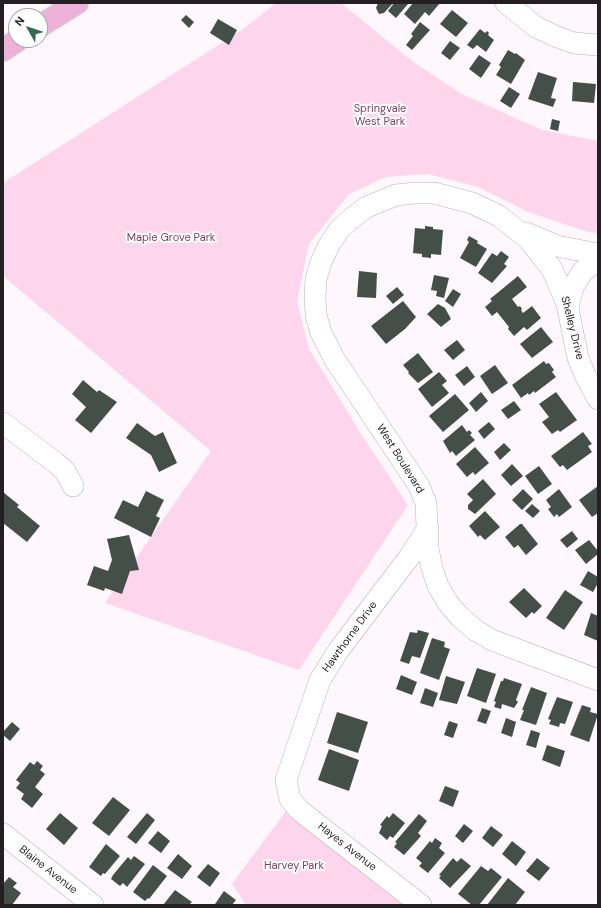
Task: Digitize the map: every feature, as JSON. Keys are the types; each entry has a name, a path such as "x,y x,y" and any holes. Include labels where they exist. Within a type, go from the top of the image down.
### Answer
{"main road":[{"path":"48,21 77,3"}],"street":[{"path":"506,3 536,27 555,36 574,43 598,46"},
{"name":"Shelley Drive","path":"396,195 434,193 458,198 486,209 508,222 533,243 548,264 563,292 570,316 578,358 598,400"},
{"name":"West Boulevard","path":"396,195 367,207 352,218 339,230 329,245 321,262 316,279 316,315 323,337 335,360 419,486 426,503 428,549 434,574 448,602 460,617 475,630 492,640 598,680"},
{"path":"508,222 524,232 557,246 598,254"},
{"path":"570,316 569,302 574,285 583,271 598,261"},
{"path":"3,423 65,471 73,486"},
{"name":"Hawthorne Drive","path":"286,780 320,680 332,660 399,572 428,528"},
{"name":"Hayes Avenue","path":"286,780 290,799 299,810 421,905"},
{"name":"Blaine Avenue","path":"3,834 93,905"}],"green space":[{"name":"Maple Grove Park","path":"276,3 341,3 412,61 460,93 542,130 598,141 598,234 528,212 478,187 428,174 386,177 349,194 309,244 297,301 309,349 361,434 408,505 299,670 105,603 211,451 3,276 3,183 245,28"},
{"name":"Harvey Park","path":"286,811 404,905 246,905 232,884"}],"building":[{"path":"378,3 393,3 384,13 379,14 376,8"},
{"path":"394,3 408,4 396,18 388,11"},
{"path":"413,3 440,3 429,16 425,12 415,24 404,14"},
{"path":"452,10 468,23 456,37 440,24"},
{"path":"186,15 194,22 189,28 181,20"},
{"path":"218,19 237,30 229,45 210,33"},
{"path":"420,22 430,30 412,50 406,45 413,36 411,34"},
{"path":"480,29 485,33 487,31 489,33 488,35 494,40 486,52 477,45 473,49 467,45"},
{"path":"450,41 460,48 450,60 441,53"},
{"path":"508,50 515,54 516,53 525,60 511,84 496,75 501,67 499,65"},
{"path":"479,55 491,63 481,78 469,69"},
{"path":"538,72 557,78 551,98 556,99 553,107 528,99"},
{"path":"573,82 596,84 594,103 572,101"},
{"path":"509,87 520,94 511,108 500,101"},
{"path":"552,119 560,121 558,131 550,129"},
{"path":"425,226 443,230 441,255 431,254 431,258 422,257 422,254 413,253 415,228 425,229"},
{"path":"469,236 478,241 477,243 487,249 476,267 460,258 469,242 467,240"},
{"path":"501,251 509,257 504,264 507,266 492,283 478,273 492,253 497,256"},
{"path":"359,271 377,273 376,298 357,297"},
{"path":"434,275 449,278 444,298 436,296 437,291 431,290"},
{"path":"518,276 527,287 512,299 518,307 520,306 523,313 532,306 541,318 527,330 524,327 514,336 497,312 492,316 485,307 492,301 490,299"},
{"path":"397,287 404,295 393,304 386,296"},
{"path":"453,289 461,294 453,307 445,301"},
{"path":"403,301 416,317 405,329 386,344 371,326"},
{"path":"438,304 445,308 451,319 441,327 427,314"},
{"path":"541,327 553,342 532,358 520,344"},
{"path":"457,340 465,350 453,360 444,350"},
{"path":"418,353 433,372 418,383 408,373 409,372 403,365"},
{"path":"544,361 546,364 549,363 554,370 552,372 556,377 535,393 534,391 529,395 528,393 521,398 512,385"},
{"path":"495,365 508,383 492,394 480,376"},
{"path":"467,366 475,377 464,386 455,375"},
{"path":"439,372 447,381 442,385 449,393 432,407 418,389"},
{"path":"83,380 97,392 99,390 117,402 91,433 75,420 86,407 72,394"},
{"path":"481,392 488,401 476,412 469,403"},
{"path":"556,392 577,420 560,432 558,430 552,434 542,422 549,417 539,404"},
{"path":"455,394 469,410 443,432 429,416"},
{"path":"514,401 521,410 508,419 501,410"},
{"path":"489,422 495,429 484,439 478,431"},
{"path":"137,423 155,436 163,432 177,463 159,472 151,455 126,438"},
{"path":"462,425 467,432 469,430 472,433 470,435 475,440 456,456 452,451 450,453 443,441"},
{"path":"583,432 592,444 588,446 592,452 567,470 563,465 560,467 551,456"},
{"path":"504,443 511,450 500,460 494,452"},
{"path":"475,447 489,463 475,475 473,472 467,477 456,464"},
{"path":"512,464 523,476 511,486 501,475"},
{"path":"539,466 552,484 538,494 525,476"},
{"path":"483,479 496,494 475,514 468,509 468,505 473,500 467,494"},
{"path":"598,486 598,513 592,517 579,500"},
{"path":"523,489 533,499 522,510 512,500"},
{"path":"559,489 572,507 559,517 557,514 554,517 548,509 551,507 546,500"},
{"path":"146,491 164,500 156,516 160,518 151,537 114,518 123,500 138,507"},
{"path":"3,492 19,505 17,507 40,526 27,542 3,523"},
{"path":"532,504 540,511 533,518 525,511"},
{"path":"485,511 500,527 485,540 480,535 478,537 469,526"},
{"path":"520,524 522,524 538,544 526,555 518,545 514,548 505,537"},
{"path":"572,531 578,539 567,548 560,540"},
{"path":"129,535 139,570 130,571 122,594 105,588 104,591 87,585 94,566 108,571 112,560 107,539"},
{"path":"589,540 598,551 598,554 586,564 575,550"},
{"path":"588,571 598,577 598,583 593,592 580,585"},
{"path":"524,588 542,606 534,614 532,612 526,618 509,602"},
{"path":"565,590 583,602 564,630 546,618"},
{"path":"591,613 598,616 598,641 584,635"},
{"path":"418,630 429,633 420,658 412,656 409,664 400,661 410,632 417,633"},
{"path":"432,638 445,642 444,647 450,649 439,680 420,673"},
{"path":"477,668 496,674 486,703 467,696"},
{"path":"401,675 417,682 412,695 396,689"},
{"path":"446,676 465,682 457,704 439,700"},
{"path":"504,678 522,684 516,700 518,702 514,708 502,704 501,709 494,707 496,702 494,701 501,681 503,681"},
{"path":"531,687 547,693 536,725 520,720 524,710 522,710"},
{"path":"425,688 438,693 433,707 420,703"},
{"path":"557,697 573,702 565,724 560,723 559,727 549,724 551,720 548,719"},
{"path":"582,705 591,708 590,712 598,714 589,742 570,735"},
{"path":"482,708 491,711 486,724 477,721"},
{"path":"337,712 368,722 358,753 327,743"},
{"path":"506,718 516,722 512,737 501,733"},
{"path":"449,721 458,724 453,738 444,735"},
{"path":"12,722 20,729 10,741 3,735 3,732"},
{"path":"531,730 540,733 536,748 526,745"},
{"path":"547,745 565,751 560,767 542,760"},
{"path":"329,749 359,760 349,791 318,780"},
{"path":"37,761 43,766 40,770 45,774 35,787 43,794 32,808 21,799 24,794 16,788 20,783 16,780 30,762 34,765"},
{"path":"445,786 459,791 453,807 439,801"},
{"path":"113,797 130,810 109,836 92,823"},
{"path":"60,813 78,828 64,845 46,829"},
{"path":"147,813 155,820 136,844 127,837"},
{"path":"393,813 405,823 393,838 390,836 387,840 379,833 382,826 380,825 387,816 389,818"},
{"path":"419,814 427,821 418,833 421,836 404,855 394,847 397,843 395,842"},
{"path":"464,824 473,831 463,843 455,836"},
{"path":"491,826 503,835 493,847 482,838"},
{"path":"158,831 170,841 161,853 148,843"},
{"path":"435,838 442,843 439,848 445,853 428,873 419,866 422,863 416,858 430,841 432,843"},
{"path":"512,841 526,852 516,866 502,854"},
{"path":"106,844 120,856 105,874 103,873 101,876 89,867"},
{"path":"178,854 192,866 182,879 167,868"},
{"path":"134,856 145,864 127,887 123,883 120,886 111,879 128,857 131,860"},
{"path":"453,858 457,862 461,858 471,866 450,888 439,878 441,876 439,875"},
{"path":"537,858 550,868 539,881 526,871"},
{"path":"208,864 220,873 210,887 197,877"},
{"path":"153,865 167,876 149,899 148,898 145,901 133,892"},
{"path":"481,866 488,871 491,868 502,877 479,905 472,905 458,894"},
{"path":"9,877 17,883 13,887 21,893 12,905 3,905 3,884"},
{"path":"508,878 525,892 515,905 487,905"},
{"path":"175,890 192,902 189,905 163,905"},
{"path":"224,891 236,900 232,905 215,904"}],"park label":[{"name":"Springvale West Park","path":"380,115"}]}
